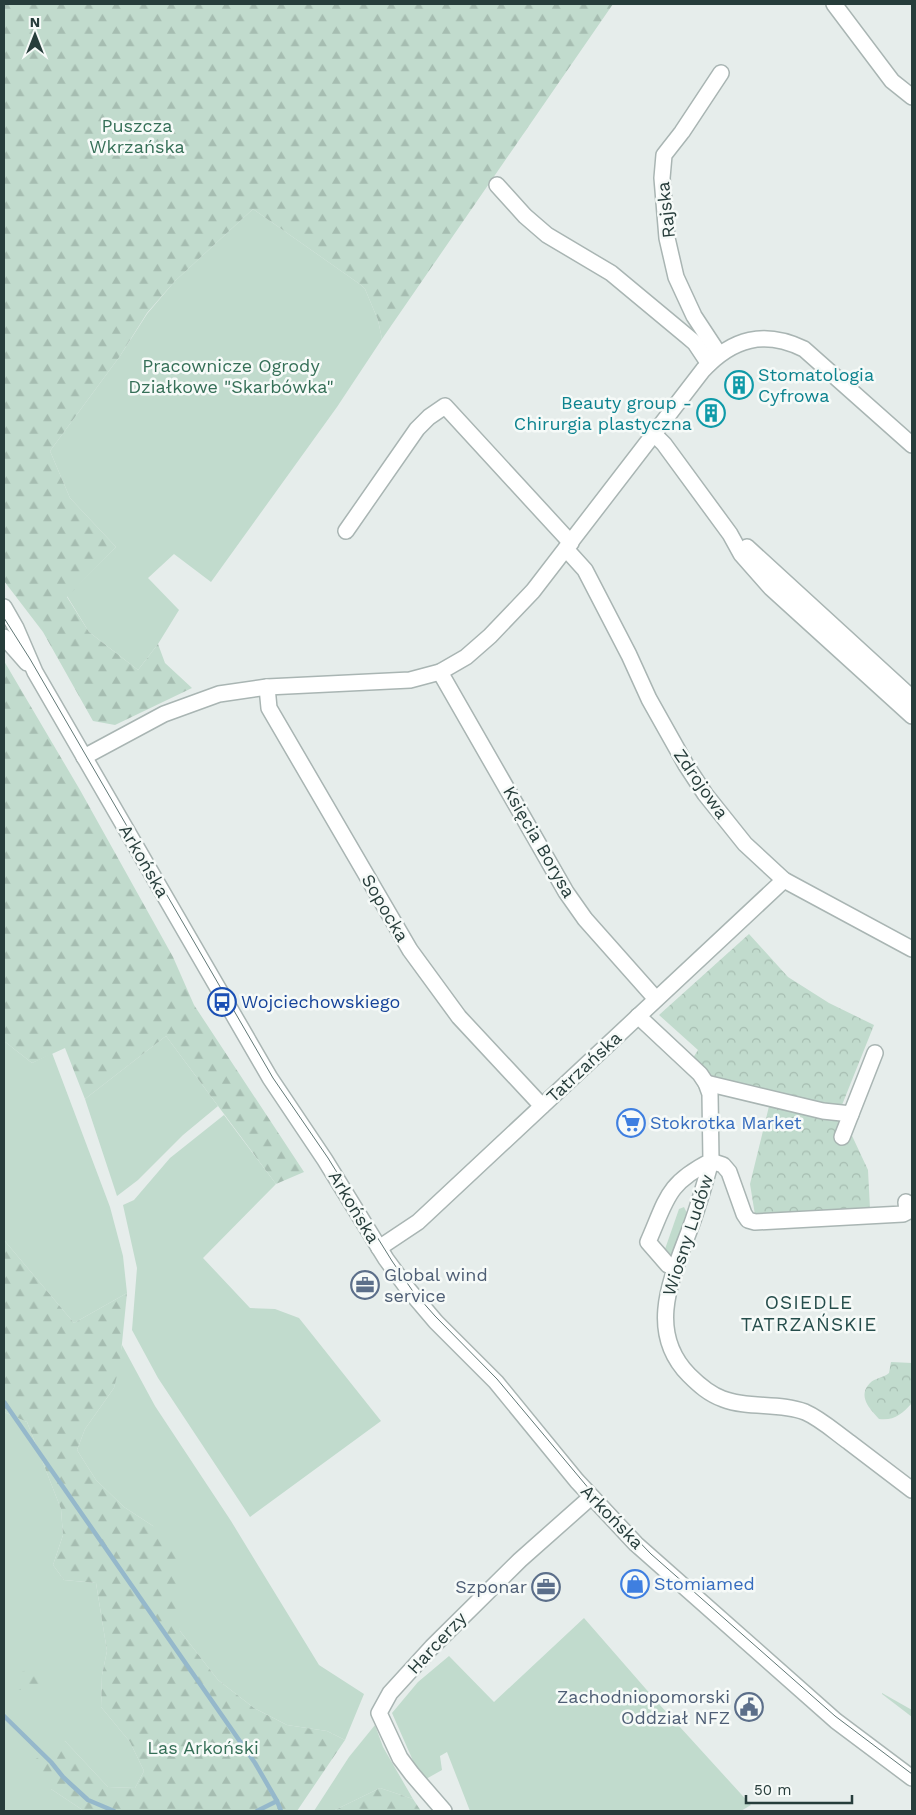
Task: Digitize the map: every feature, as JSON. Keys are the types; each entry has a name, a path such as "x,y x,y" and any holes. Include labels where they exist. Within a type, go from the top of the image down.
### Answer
{"street":[{"path":"834,4 892,82 912,97"},
{"name":"Rajska","path":"714,359 676,277 667,238 662,178 664,154 682,132 721,73"},
{"path":"497,185 525,216 548,234 611,273 714,359"},
{"path":"84,756 164,714 219,694 267,687 402,680 423,677 440,672 466,657 495,631 534,591 714,359 744,341 772,338 804,349 912,445"},
{"name":"Zdrojowa","path":"346,531 417,429 429,417 445,406 568,546 585,570 629,655 649,699 686,765 705,794 745,844 784,880 912,949"},
{"path":"654,434 664,444 730,534 741,554 776,592 912,716"},
{"path":"730,534 912,698"},
{"name":"Arkońska","path":"4,607 15,625 34,672 270,1078 325,1160 396,1274 418,1302 496,1382 591,1497 636,1544 790,1681 861,1740 912,1778"},
{"name":"Arkońska","path":"4,637 34,672"},
{"name":"Księcia Borysa","path":"440,672 566,892 597,932 656,999"},
{"name":"Sopocka","path":"267,687 268,708 410,950 459,1017 542,1106"},
{"name":"Tatrzańska","path":"379,1248 418,1222 784,880"},
{"path":"638,1016 700,1074 706,1083 823,1111 851,1114"},
{"path":"842,1137 875,1053"},
{"name":"Wiosny Ludów","path":"706,1083 710,1094 711,1161 696,1213 675,1267 665,1306 666,1326 679,1362 703,1388 723,1400 794,1409 818,1418 912,1490"},
{"path":"675,1267 668,1264 648,1242 671,1190 681,1179 711,1161 723,1165 730,1172 744,1214 748,1220 755,1222 903,1214 907,1212 906,1202"},
{"name":"Harcerzy","path":"444,1811 400,1758 379,1713 390,1692 432,1646 520,1560 591,1497"}],"green space":[{"name":"Puszcza Wkrzańska","path":"4,4 613,4 382,339 378,320 365,289 253,209 175,281 147,313 120,356 50,451 70,498 116,547 67,597 89,632 138,670 158,644 165,663 192,688 115,725 93,721 43,632 4,581"},
{"name":"Pracownicze Ogrody Działkowe \"Skarbówka\"","path":"253,209 365,289 378,320 382,339 337,407 211,582 174,554 148,578 179,610 158,644 138,670 89,632 67,596 116,547 70,498 50,451 120,356 147,314 175,281"},
{"path":"4,661 80,790 173,957 194,1005 304,1172 276,1184 166,1036 85,1099 65,1048 32,1063 4,1041"},
{"path":"749,934 788,977 829,1003 874,1025 840,1110 868,1170 870,1209 755,1215 750,1184 772,1094 708,1079 691,1061 698,1050 659,1015"},
{"path":"166,1036 218,1106 183,1135 138,1180 117,1196 85,1099"},
{"path":"4,1041 32,1063 52,1053 110,1207 123,1256 127,1293 74,1323 4,1240"},
{"path":"224,1115 276,1184 203,1258 250,1308 275,1309 299,1318 381,1421 250,1517 158,1378 132,1330 137,1268 123,1205 134,1200 170,1158"},
{"path":"684,1207 687,1213 673,1253 668,1256 664,1252 679,1209"},
{"name":"Las Arkoński","path":"4,1240 74,1323 127,1293 120,1363 114,1388 85,1429 77,1450 96,1480 124,1507 153,1526 177,1554 180,1631 218,1680 254,1708 287,1725 327,1731 345,1740 297,1811 84,1811 51,1789 34,1760 65,1741 108,1787 135,1788 144,1771 130,1742 101,1707 102,1675 107,1651 96,1583 64,1580 53,1565 63,1535 61,1509 27,1422 4,1412"},
{"path":"122,1345 155,1406 231,1521 319,1665 364,1694 345,1740 327,1731 287,1725 254,1708 218,1680 180,1631 153,1526 124,1507 96,1480 77,1450 85,1429 114,1388"},
{"path":"891,1362 912,1363 912,1403 897,1416 889,1419 879,1419 866,1402 866,1388 872,1381 889,1373"},
{"path":"4,1412 27,1422 61,1509 63,1535 53,1565 64,1580 96,1583 107,1651 102,1675 101,1707 130,1742 144,1771 135,1788 108,1787 65,1741 51,1789 84,1811 4,1811"},
{"path":"584,1618 751,1805 741,1811 470,1811 447,1752 440,1756 442,1770 426,1779 414,1763 392,1713 418,1682 449,1656 494,1702"},
{"path":"27,1670 38,1672 44,1679 38,1687 24,1690 11,1689 11,1679 16,1674"},
{"path":"882,1694 912,1710 912,1717"},
{"path":"375,1725 383,1747 413,1799 380,1788 333,1811 314,1811 349,1757"},
{"path":"380,1788 413,1799 421,1811 333,1811"}],"waterway":[{"path":"4,1402 255,1763 277,1801"},
{"path":"4,1716 88,1800 114,1811"},
{"path":"257,1811 277,1801 281,1811"}],"tram line":[{"path":"4,618 30,659 273,1078 328,1158 412,1290 497,1379 595,1496 651,1554 835,1716 912,1774"}],"place":[{"name":"Stomatologia Cyfrowa","path":"739,385"},
{"name":"Beauty group - Chirurgia plastyczna","path":"711,413"},
{"name":"Wojciechowskiego","path":"222,1002"},
{"name":"Stokrotka Market","path":"631,1123"},
{"name":"Global wind service","path":"365,1285"},
{"name":"Stomiamed","path":"635,1584"},
{"name":"Szponar","path":"546,1587"},
{"name":"Zachodniopomorski Oddział NFZ","path":"749,1707"}],"district":[{"name":"OSIEDLE TATRZAŃSKIE","path":"809,1313"}]}
